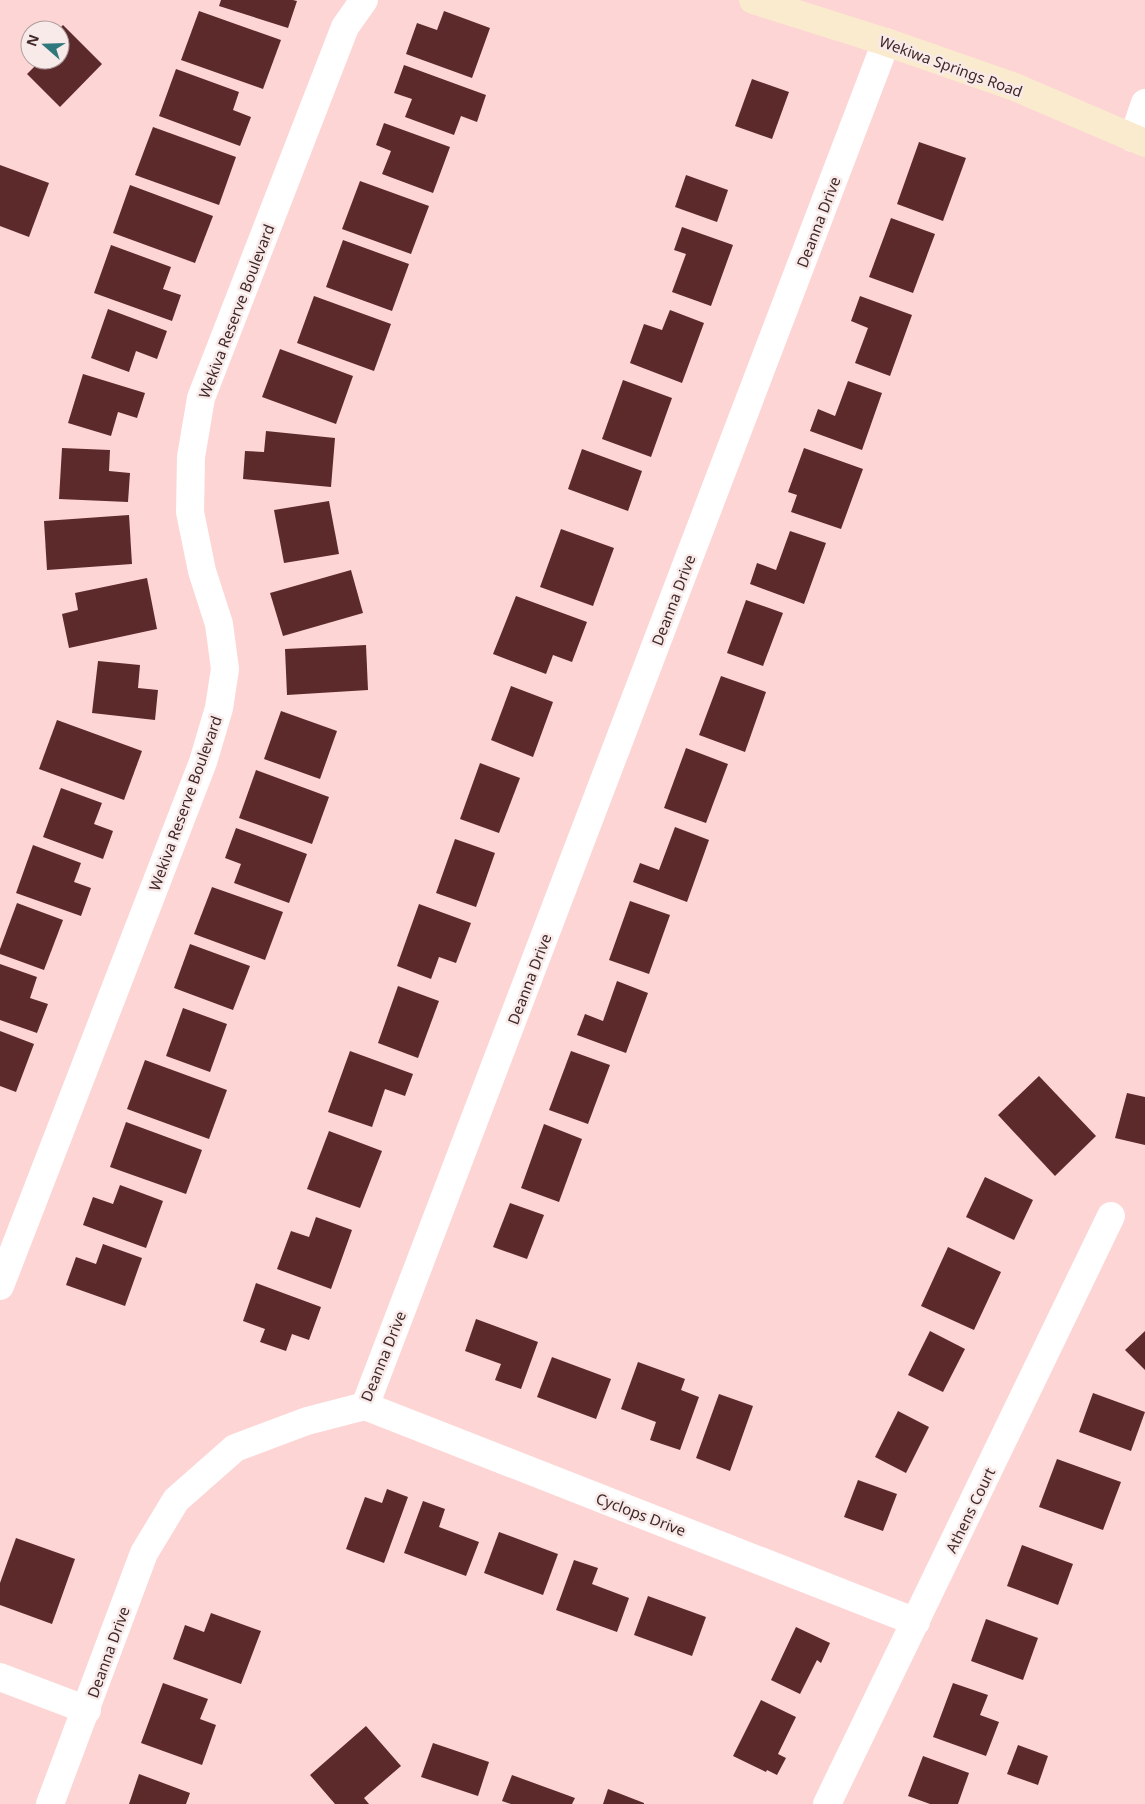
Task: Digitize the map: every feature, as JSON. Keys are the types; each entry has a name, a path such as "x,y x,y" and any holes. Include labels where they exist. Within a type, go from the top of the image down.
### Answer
{"street":[{"name":"Wekiva Reserve Boulevard","path":"0,1286 203,762 219,708 225,669 219,624 202,571 190,512 191,458 201,398 346,27 364,0"},
{"name":"Wekiwa Springs Road","path":"753,0 886,42 1015,87 1139,140"},
{"name":"Deanna Drive","path":"50,1804 144,1553 176,1500 235,1448 307,1421 365,1406 886,42"},
{"path":"1139,140 1145,103"},
{"name":"Athens Court","path":"827,1804 1110,1216"},
{"name":"Cyclops Drive","path":"365,1406 916,1622"},
{"path":"0,1677 86,1710"}],"building":[{"path":"221,0 297,1 288,28 219,6"},
{"path":"199,11 281,40 263,89 181,60"},
{"path":"444,11 490,28 472,78 406,54 417,23 437,30"},
{"path":"70,32 102,64 60,107 27,74 31,70 70,70"},
{"path":"404,65 486,95 477,122 461,116 454,135 405,117 412,99 394,93"},
{"path":"176,69 239,92 233,110 251,117 240,146 159,116"},
{"path":"752,79 789,92 772,139 735,126"},
{"path":"384,123 450,147 433,193 382,174 391,151 376,145"},
{"path":"153,127 236,157 219,205 135,175"},
{"path":"919,142 966,158 943,221 897,204"},
{"path":"0,165 49,183 29,237 0,226"},
{"path":"686,175 728,190 717,222 675,207"},
{"path":"360,181 429,206 411,254 342,229"},
{"path":"130,185 213,216 195,263 113,233"},
{"path":"891,218 935,234 913,293 869,277"},
{"path":"682,227 733,245 711,306 672,292 686,254 674,250"},
{"path":"343,240 409,264 392,311 326,287"},
{"path":"111,245 171,267 163,289 181,295 172,321 94,293"},
{"path":"314,296 391,324 374,371 297,343"},
{"path":"860,296 912,315 890,376 855,363 868,328 851,321"},
{"path":"108,309 167,331 157,359 136,351 129,372 91,358"},
{"path":"670,310 704,323 682,383 630,363 644,324 662,330"},
{"path":"280,349 353,376 336,424 262,397"},
{"path":"83,374 145,393 137,418 118,412 111,436 68,423"},
{"path":"623,380 672,398 651,457 602,439"},
{"path":"848,381 882,393 862,450 810,431 818,409 835,416"},
{"path":"266,431 335,438 331,487 243,479 245,451 264,452"},
{"path":"62,448 110,450 109,471 130,473 128,502 59,499"},
{"path":"804,448 863,469 841,529 791,512 797,495 788,492"},
{"path":"582,449 642,471 628,511 568,489"},
{"path":"329,501 339,554 284,563 274,510"},
{"path":"129,515 132,564 47,570 44,521"},
{"path":"561,529 614,548 593,606 540,587"},
{"path":"790,531 826,543 804,604 750,584 757,563 776,570"},
{"path":"351,570 363,613 283,636 270,593"},
{"path":"147,578 157,629 69,648 62,614 78,610 75,593"},
{"path":"516,596 587,622 572,662 553,655 546,674 493,654"},
{"path":"746,600 783,613 763,666 727,653"},
{"path":"366,645 368,690 287,695 285,649"},
{"path":"98,661 140,665 138,688 158,690 155,720 92,713"},
{"path":"721,676 766,692 745,752 699,735"},
{"path":"511,686 553,702 533,757 491,740"},
{"path":"281,711 337,731 320,779 264,759"},
{"path":"57,720 142,751 124,800 39,769"},
{"path":"686,748 728,764 706,823 664,808"},
{"path":"480,763 520,778 499,833 460,819"},
{"path":"256,770 329,797 312,844 239,818"},
{"path":"61,788 102,803 94,824 113,831 103,859 43,837"},
{"path":"675,827 709,840 687,902 633,882 640,863 659,870"},
{"path":"236,828 307,854 289,903 234,883 241,864 225,858"},
{"path":"455,839 495,853 476,907 436,893"},
{"path":"33,845 81,863 74,882 91,888 81,916 16,893"},
{"path":"212,887 283,912 265,960 194,934"},
{"path":"630,901 670,915 649,974 609,960"},
{"path":"17,903 63,920 44,970 0,954 0,949"},
{"path":"419,904 471,923 456,963 439,957 431,979 397,966"},
{"path":"190,944 250,966 233,1010 174,988"},
{"path":"0,964 37,977 30,998 48,1004 37,1033 0,1020"},
{"path":"617,981 648,993 626,1053 577,1035 585,1014 603,1021"},
{"path":"398,986 439,1001 418,1058 378,1043"},
{"path":"183,1008 227,1024 210,1072 166,1056"},
{"path":"0,1031 34,1044 16,1092 0,1086"},
{"path":"350,1051 413,1074 405,1096 385,1089 372,1127 328,1112"},
{"path":"571,1051 610,1065 588,1124 549,1110"},
{"path":"145,1060 227,1090 209,1139 127,1109"},
{"path":"1039,1076 1096,1136 1055,1176 998,1115"},
{"path":"1127,1093 1145,1097 1145,1145 1115,1138"},
{"path":"126,1122 202,1150 186,1194 110,1167"},
{"path":"544,1124 582,1139 559,1202 521,1188"},
{"path":"329,1131 382,1151 360,1208 307,1189"},
{"path":"985,1177 1033,1200 1014,1240 966,1217"},
{"path":"120,1185 163,1201 146,1248 83,1225 93,1197 113,1204"},
{"path":"510,1203 544,1215 527,1259 493,1247"},
{"path":"316,1217 352,1230 331,1289 277,1269 291,1231 309,1237"},
{"path":"103,1244 142,1258 125,1306 66,1285 76,1257 96,1264"},
{"path":"948,1247 1001,1272 974,1330 921,1306"},
{"path":"256,1283 321,1307 309,1340 292,1334 286,1351 260,1342 265,1329 243,1321"},
{"path":"476,1319 538,1342 521,1389 495,1380 501,1364 465,1351"},
{"path":"930,1331 965,1349 943,1392 908,1375"},
{"path":"1145,1331 1145,1370 1125,1350"},
{"path":"552,1357 611,1379 596,1419 537,1397"},
{"path":"638,1362 685,1379 681,1390 699,1397 680,1450 650,1440 656,1422 621,1409"},
{"path":"1093,1393 1145,1412 1131,1451 1079,1432"},
{"path":"719,1394 753,1406 730,1471 696,1458"},
{"path":"898,1411 929,1427 906,1473 875,1457"},
{"path":"1057,1459 1121,1482 1103,1530 1039,1507"},
{"path":"858,1480 897,1494 883,1531 844,1517"},
{"path":"387,1489 408,1497 384,1563 346,1549 365,1497 382,1503"},
{"path":"423,1501 445,1509 439,1527 479,1542 466,1576 404,1553"},
{"path":"499,1532 558,1554 543,1595 484,1573"},
{"path":"16,1538 75,1559 52,1624 0,1605 0,1583"},
{"path":"1022,1545 1073,1564 1058,1605 1007,1586"},
{"path":"574,1560 598,1568 592,1584 629,1598 617,1632 556,1610"},
{"path":"648,1596 706,1617 692,1656 634,1635"},
{"path":"211,1613 261,1631 241,1684 173,1659 185,1625 204,1632"},
{"path":"986,1619 1038,1638 1023,1680 971,1661"},
{"path":"796,1627 830,1643 821,1663 817,1660 800,1694 771,1680"},
{"path":"163,1683 208,1699 200,1719 216,1725 202,1765 141,1743"},
{"path":"953,1683 988,1695 980,1715 999,1722 986,1756 933,1737"},
{"path":"761,1700 796,1717 778,1754 786,1758 777,1775 767,1770 766,1772 733,1756"},
{"path":"366,1726 401,1766 364,1798 369,1804 335,1804 310,1775"},
{"path":"433,1743 489,1762 478,1796 421,1777"},
{"path":"1018,1745 1048,1756 1038,1785 1007,1774"},
{"path":"923,1756 969,1773 958,1804 930,1804 908,1796"},
{"path":"139,1774 190,1793 186,1804 129,1804"},
{"path":"512,1775 575,1798 572,1804 511,1804 502,1801"},
{"path":"608,1789 644,1803 644,1804 603,1804"}]}
